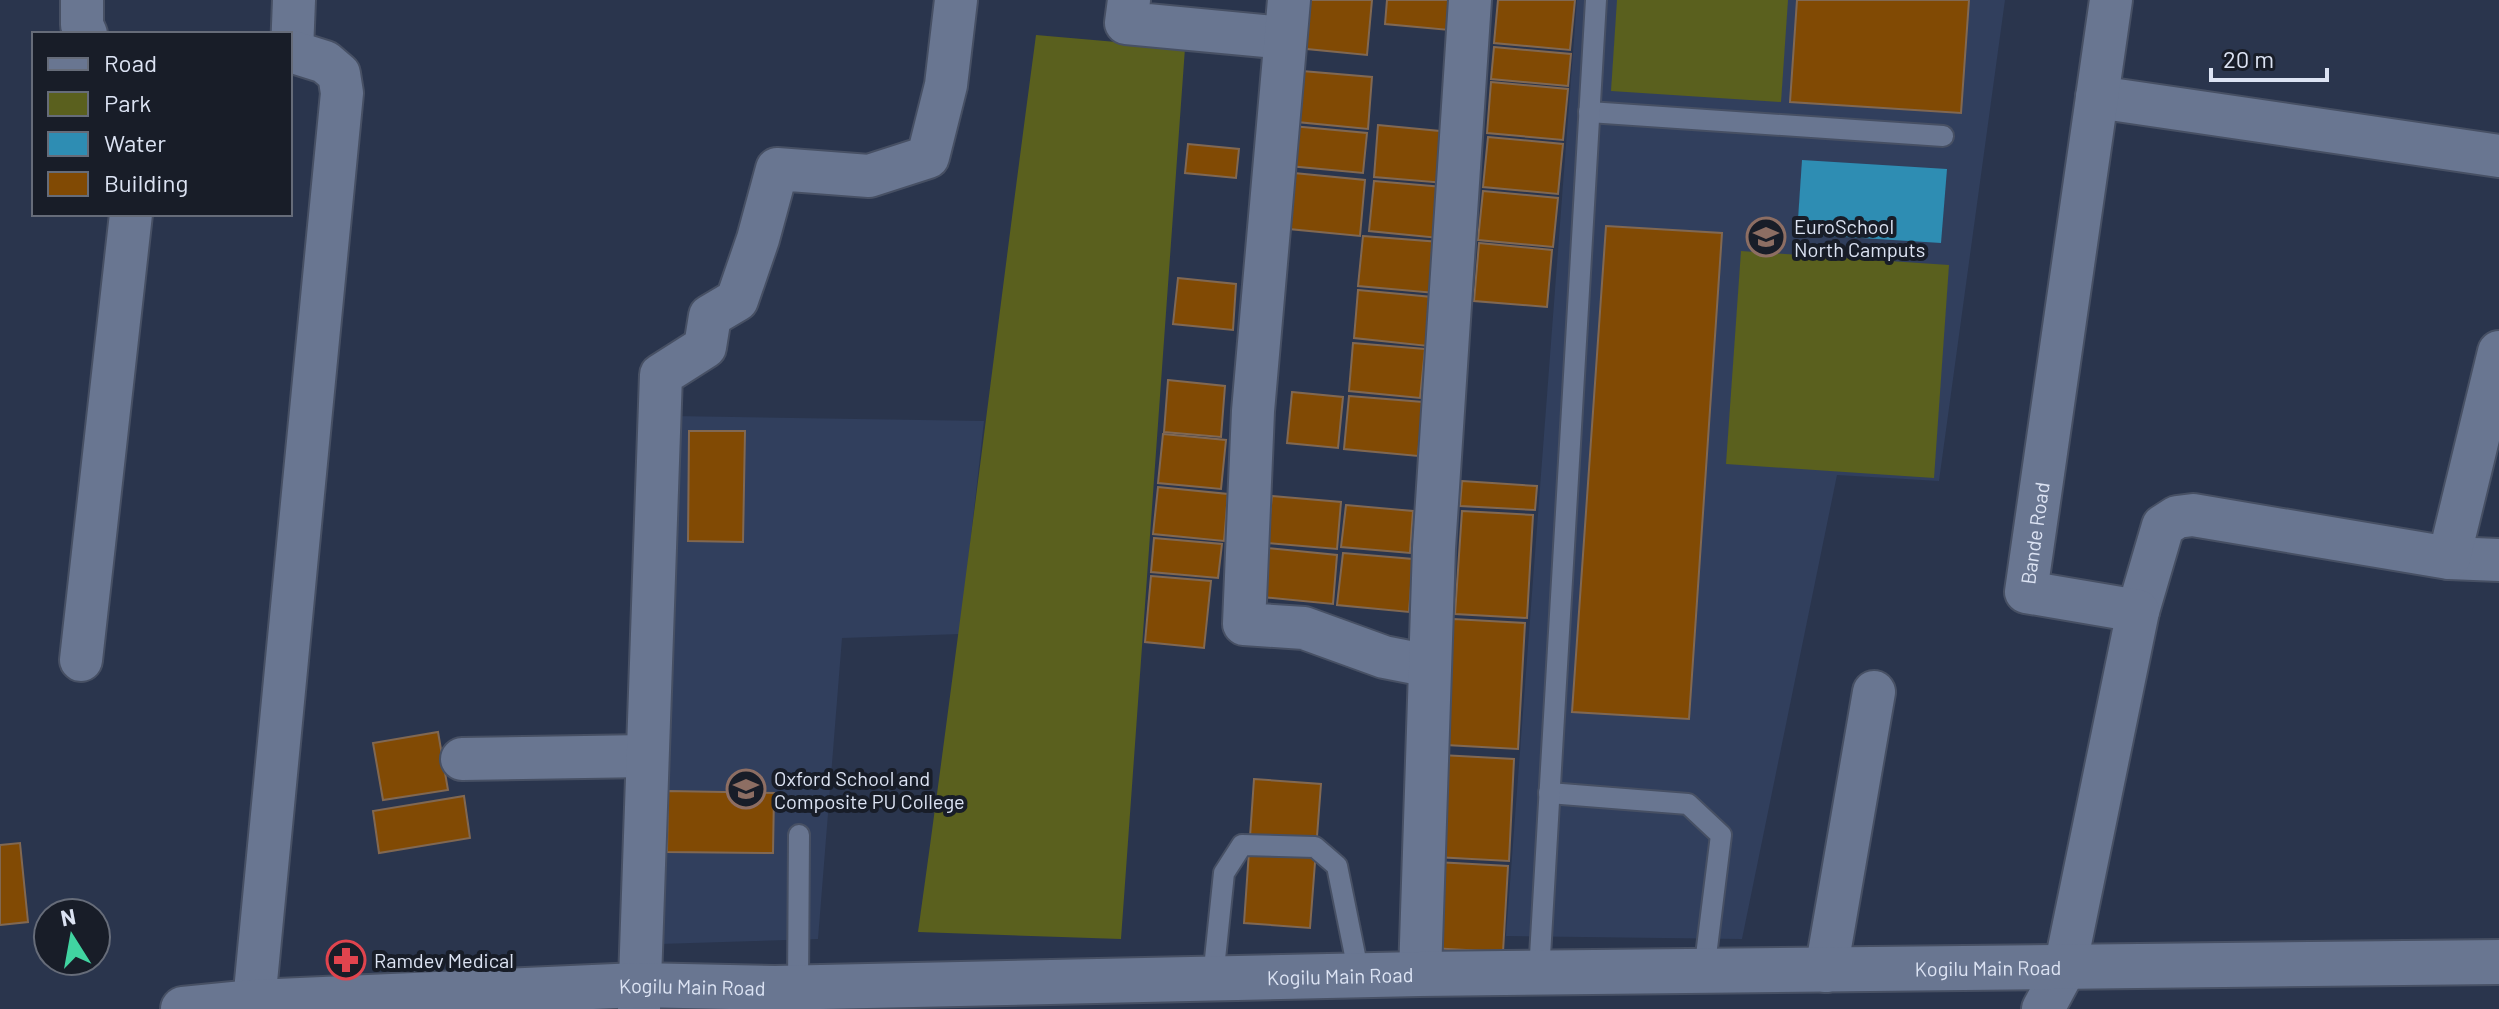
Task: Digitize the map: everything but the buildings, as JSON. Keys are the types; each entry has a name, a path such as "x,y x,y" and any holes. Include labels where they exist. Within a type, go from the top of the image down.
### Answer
{"main road":[{"name":"Kogilu Main Road","path":"183,1009 254,1002 639,997 798,987 1359,975 2499,962"}],"street":[{"path":"82,0 82,25 85,32"},
{"path":"292,34 294,0"},
{"path":"639,997 661,375 705,347 710,316 737,300 777,169 869,176 928,157 946,85 956,0"},
{"path":"1129,0 1126,23 1287,19 1253,411 1244,624 1304,628 1384,657 1430,666"},
{"path":"1420,974 1435,533 1470,0"},
{"name":"Bande Road","path":"2111,0 2026,592 2138,611"},
{"path":"254,1002 342,93 339,74 325,62 292,51"},
{"path":"2097,97 2499,156"},
{"path":"81,660 131,216"},
{"path":"2449,558 2499,352"},
{"path":"2043,1009 2065,968 2138,611 2163,526 2177,517 2193,515 2449,558 2499,560"},
{"path":"1826,971 1874,692"},
{"path":"462,759 647,756"}],"lane":[{"path":"1539,973 1596,0"},
{"path":"1589,112 1943,136"},
{"path":"1549,793 1688,804 1721,835 1704,972"},
{"path":"798,987 799,835"},
{"path":"1213,978 1224,873 1242,845 1315,847 1337,866 1359,975"}],"shaded area":[{"name":"EuroSchool North Camputs","path":"1577,0 2005,0 1939,481 1837,475 1742,939 1506,936"},
{"name":"Oxford School and Composite PU College","path":"672,416 984,421 960,634 842,638 818,939 659,944"}],"green space":[{"path":"1617,0 1788,0 1781,102 1611,91"},
{"path":"1036,35 1185,48 1121,939 918,932"},
{"path":"1741,251 1949,265 1934,478 1726,464"}],"water":[{"path":"1802,160 1947,169 1941,243 1797,234"}],"place":[{"name":"EuroSchool North Camputs","path":"1766,237"},
{"name":"Oxford School and Composite PU College","path":"746,789"},
{"name":"Ramdev Medical","path":"346,960"}]}
